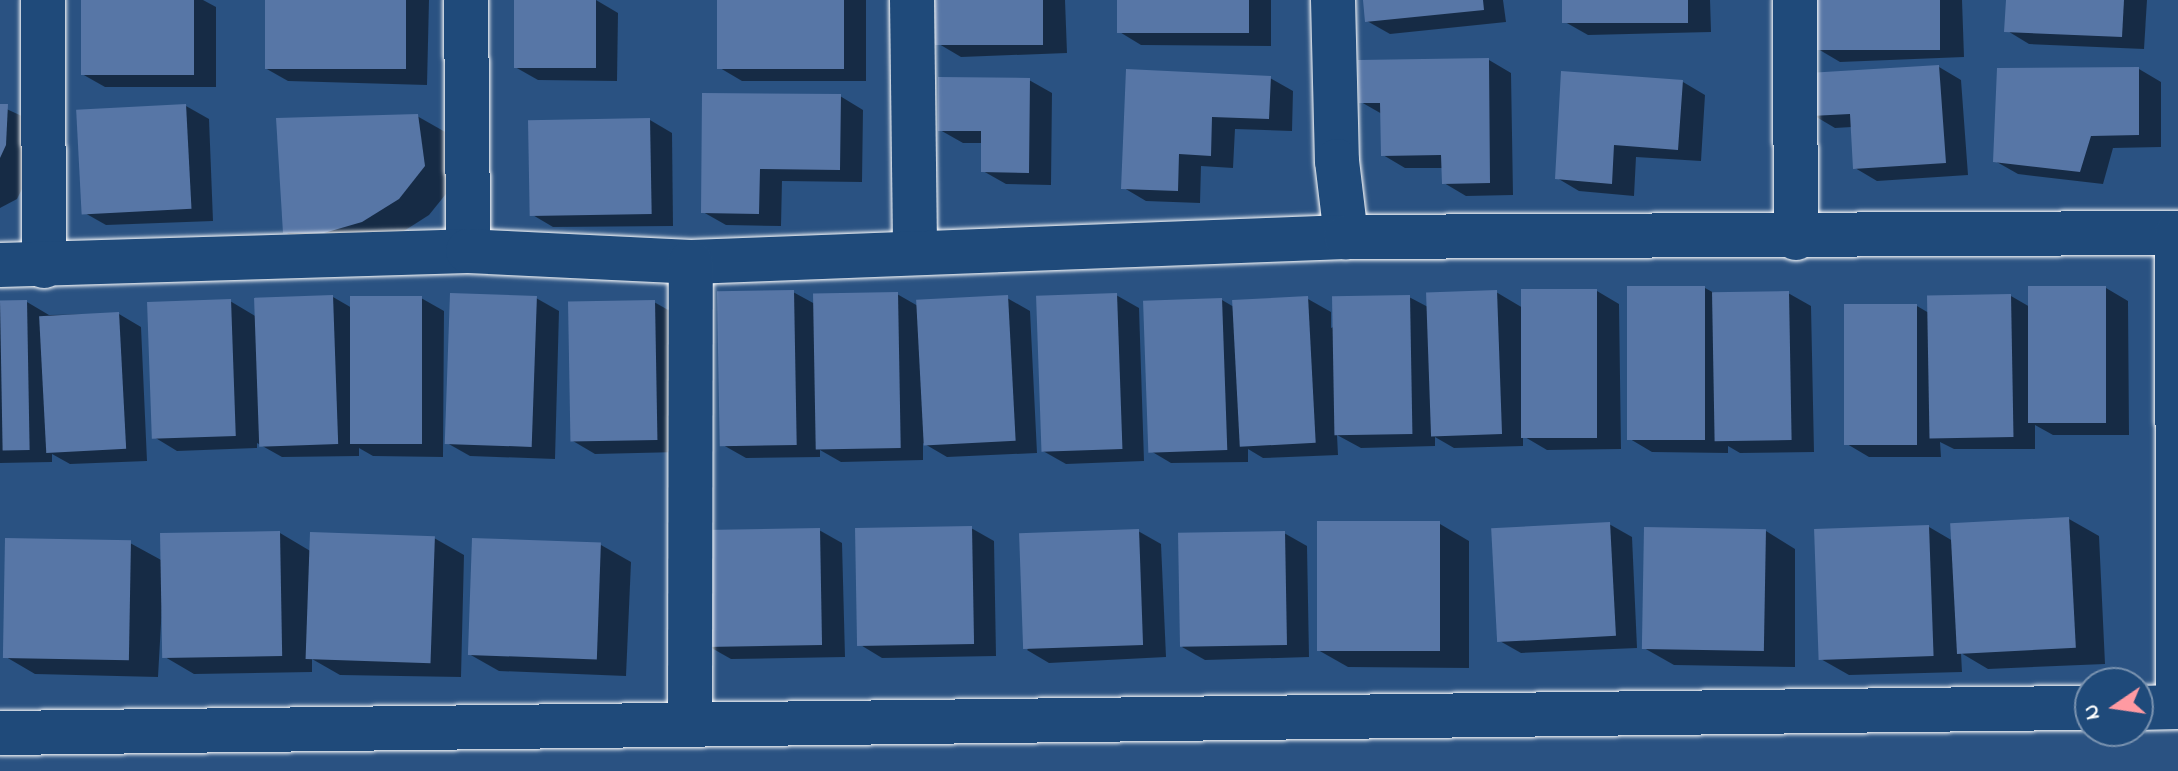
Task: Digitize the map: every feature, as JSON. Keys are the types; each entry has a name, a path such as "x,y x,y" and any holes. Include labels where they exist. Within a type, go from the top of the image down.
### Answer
{"street":[{"path":"43,0 44,266"},
{"path":"466,0 468,251"},
{"path":"912,0 915,253"},
{"path":"1333,0 1337,161 1346,237"},
{"path":"1795,0 1796,238"},
{"path":"0,265 468,251 691,262 1346,237 1796,238 2178,233 2178,707 2154,708"},
{"path":"690,723 691,262"},
{"path":"0,733 2074,708"}],"building":[{"path":"81,0 194,0 194,75 81,75"},
{"path":"265,0 406,0 406,69 265,69"},
{"path":"514,0 596,0 596,68 514,68"},
{"path":"717,0 844,0 844,69 717,69"},
{"path":"935,0 1043,0 1043,45 935,45"},
{"path":"1117,0 1249,0 1249,33 1117,33"},
{"path":"1363,0 1483,0 1484,10 1365,22"},
{"path":"1562,0 1688,0 1688,23 1562,23"},
{"path":"1814,0 1940,0 1940,50 1814,50"},
{"path":"2006,0 2124,0 2122,37 2004,32"},
{"path":"1489,58 1490,183 1442,184 1441,155 1381,156 1380,103 1359,103 1358,60"},
{"path":"1939,65 1946,163 1853,169 1850,114 1811,116 1808,73"},
{"path":"2139,67 2139,135 2091,136 2080,172 1993,162 1997,68"},
{"path":"1126,69 1271,76 1269,119 1212,117 1211,156 1179,154 1178,191 1121,189"},
{"path":"1561,71 1683,80 1678,150 1614,145 1612,184 1555,179"},
{"path":"938,77 1030,78 1029,173 981,172 981,131 938,131"},
{"path":"702,93 841,94 840,170 760,169 759,214 701,213"},
{"path":"0,104 8,104 6,145 0,158"},
{"path":"186,104 191,209 82,215 76,110"},
{"path":"418,114 425,166 399,199 362,222 324,233 283,233 276,118"},
{"path":"650,118 652,214 530,216 528,120"},
{"path":"1627,286 1705,286 1705,440 1627,440"},
{"path":"2028,286 2106,286 2106,423 2028,423"},
{"path":"1521,289 1597,289 1597,438 1521,438"},
{"path":"794,290 797,445 720,446 717,291"},
{"path":"1497,290 1502,434 1431,436 1426,292"},
{"path":"1789,291 1792,440 1715,441 1712,292"},
{"path":"898,292 901,448 816,449 813,293"},
{"path":"450,293 537,296 532,447 445,444"},
{"path":"1117,293 1122,449 1041,452 1036,296"},
{"path":"2011,294 2013,437 1930,438 1927,295"},
{"path":"333,295 338,444 259,447 254,298"},
{"path":"1008,295 1016,441 924,446 916,300"},
{"path":"1410,295 1412,434 1334,435 1332,296"},
{"path":"350,296 422,296 422,444 350,444"},
{"path":"1308,296 1316,443 1240,447 1232,300"},
{"path":"1222,298 1227,450 1148,453 1143,301"},
{"path":"231,299 236,436 152,439 147,302"},
{"path":"0,300 27,300 30,450 3,450"},
{"path":"655,300 657,440 570,441 568,302"},
{"path":"1844,304 1917,304 1917,445 1844,445"},
{"path":"119,312 126,449 46,453 39,316"},
{"path":"2069,517 2076,648 1957,654 1950,523"},
{"path":"1317,521 1440,521 1440,651 1317,651"},
{"path":"1610,522 1616,636 1497,642 1491,528"},
{"path":"1929,525 1934,656 1819,660 1814,529"},
{"path":"972,526 974,644 857,646 855,528"},
{"path":"1644,527 1766,529 1764,651 1642,649"},
{"path":"820,528 822,645 705,647 703,530"},
{"path":"1139,529 1143,645 1023,649 1019,533"},
{"path":"280,531 282,656 162,658 160,533"},
{"path":"1285,531 1287,645 1180,647 1178,533"},
{"path":"310,532 435,536 430,663 306,659"},
{"path":"5,538 131,540 129,660 3,658"},
{"path":"472,538 601,543 597,659 468,655"}]}
